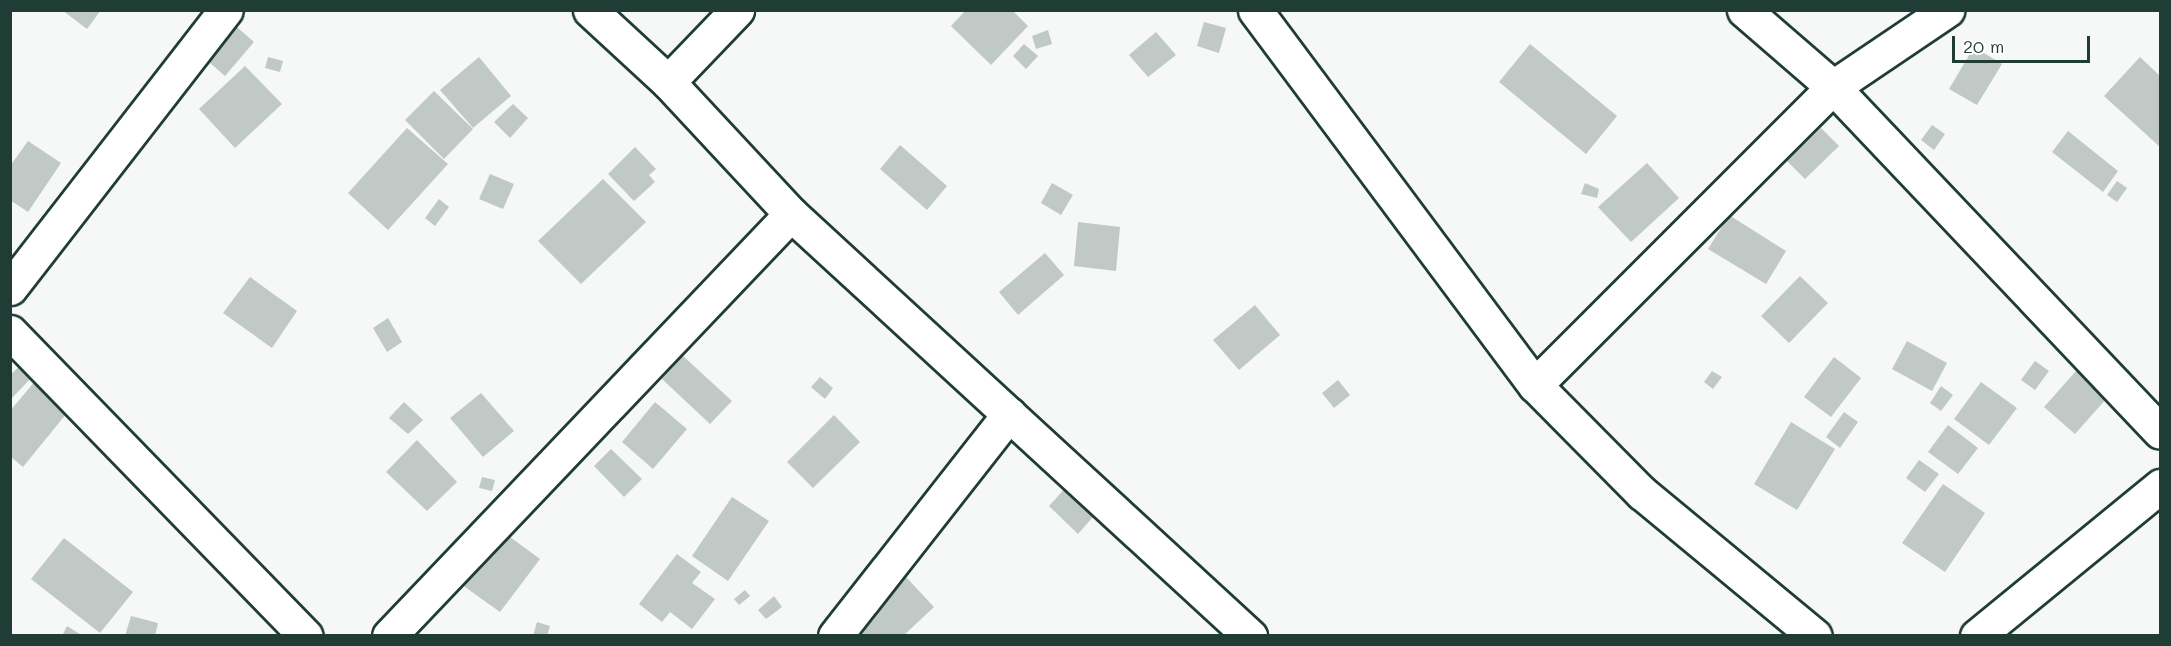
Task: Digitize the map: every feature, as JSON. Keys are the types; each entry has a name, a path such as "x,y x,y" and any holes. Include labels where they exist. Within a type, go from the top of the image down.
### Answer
{"street":[{"path":"10,288 226,10"},
{"path":"590,10 668,82 791,214 1250,636"},
{"path":"668,82 737,10"},
{"path":"1255,10 1535,385 1642,493 1815,636"},
{"path":"1744,10 1833,87 2160,432"},
{"path":"1535,385 1833,87 1947,10"},
{"path":"389,636 791,214"},
{"path":"10,332 306,636"},
{"path":"835,636 1009,414"},
{"path":"1977,636 2160,486"}],"building":[{"path":"62,10 101,10 87,29"},
{"path":"966,10 1012,10 1028,26 991,65 951,26"},
{"path":"230,21 254,42 225,76 201,55"},
{"path":"1204,22 1226,28 1219,53 1197,46"},
{"path":"1048,30 1052,44 1036,49 1032,36"},
{"path":"1156,32 1176,55 1148,77 1129,55"},
{"path":"1024,44 1038,56 1026,69 1013,56"},
{"path":"1530,44 1617,116 1586,154 1499,82"},
{"path":"1974,47 2002,64 1977,105 1949,89"},
{"path":"268,57 283,61 280,72 265,68"},
{"path":"479,57 511,96 473,128 440,90"},
{"path":"2140,57 2160,76 2160,147 2104,96"},
{"path":"245,66 282,104 235,148 199,109"},
{"path":"434,91 473,129 444,159 405,120"},
{"path":"513,104 528,118 510,138 494,122"},
{"path":"1932,125 1945,134 1934,150 1921,140"},
{"path":"407,128 448,164 388,230 348,193"},
{"path":"1821,128 1839,146 1805,179 1787,161"},
{"path":"2068,131 2118,171 2103,192 2052,152"},
{"path":"28,141 61,163 28,212 10,200 10,166"},
{"path":"900,145 947,186 927,210 880,169"},
{"path":"635,147 656,169 649,175 655,182 634,201 608,174"},
{"path":"1647,163 1679,198 1631,242 1598,207"},
{"path":"490,174 514,184 503,209 479,199"},
{"path":"603,179 646,222 581,284 538,241"},
{"path":"2117,181 2127,188 2117,202 2107,195"},
{"path":"1052,183 1073,195 1061,215 1041,203"},
{"path":"1585,183 1599,189 1597,198 1581,194"},
{"path":"439,199 449,207 435,226 425,218"},
{"path":"1729,215 1786,251 1766,284 1708,249"},
{"path":"1078,222 1120,227 1116,271 1074,266"},
{"path":"1045,253 1064,275 1018,315 999,292"},
{"path":"1800,276 1828,303 1789,343 1761,316"},
{"path":"250,277 297,311 272,348 223,313"},
{"path":"1255,305 1280,335 1239,370 1213,340"},
{"path":"388,318 402,342 387,352 373,328"},
{"path":"1907,341 1947,363 1932,391 1892,369"},
{"path":"683,356 732,401 710,424 662,379"},
{"path":"1834,357 1861,378 1831,417 1804,397"},
{"path":"2035,361 2049,371 2035,390 2021,380"},
{"path":"2085,361 2115,389 2075,434 2044,407"},
{"path":"21,365 33,376 10,400 10,375"},
{"path":"1712,371 1722,377 1713,389 1704,382"},
{"path":"820,377 833,388 825,399 811,387"},
{"path":"36,380 71,408 23,467 10,456 10,411"},
{"path":"1338,380 1350,395 1334,408 1322,393"},
{"path":"1981,382 2017,408 1989,445 1954,419"},
{"path":"1941,386 1953,395 1941,411 1930,403"},
{"path":"481,393 514,431 483,457 450,418"},
{"path":"404,402 423,420 408,434 389,418"},
{"path":"655,402 687,429 653,469 622,442"},
{"path":"1844,412 1858,422 1840,448 1826,437"},
{"path":"834,415 860,442 813,488 787,462"},
{"path":"1791,422 1835,449 1797,510 1754,484"},
{"path":"1948,425 1978,448 1958,474 1928,452"},
{"path":"417,440 457,482 427,511 386,472"},
{"path":"611,449 642,479 624,497 594,466"},
{"path":"1919,460 1939,474 1925,492 1906,478"},
{"path":"482,477 495,480 492,491 479,488"},
{"path":"1069,484 1099,510 1078,534 1049,506"},
{"path":"1943,484 1985,513 1945,572 1902,543"},
{"path":"732,497 769,521 728,581 692,556"},
{"path":"498,528 540,559 500,612 458,582"},
{"path":"64,538 133,592 100,633 31,579"},
{"path":"677,554 701,572 692,583 715,599 692,629 670,612 662,622 639,604"},
{"path":"906,577 934,607 903,636 840,636"},
{"path":"745,590 750,596 739,605 734,599"},
{"path":"774,596 782,607 766,619 758,610"},
{"path":"131,616 158,623 155,636 125,636"},
{"path":"537,622 550,626 547,636 533,636"},
{"path":"67,626 83,636 62,636"}]}
